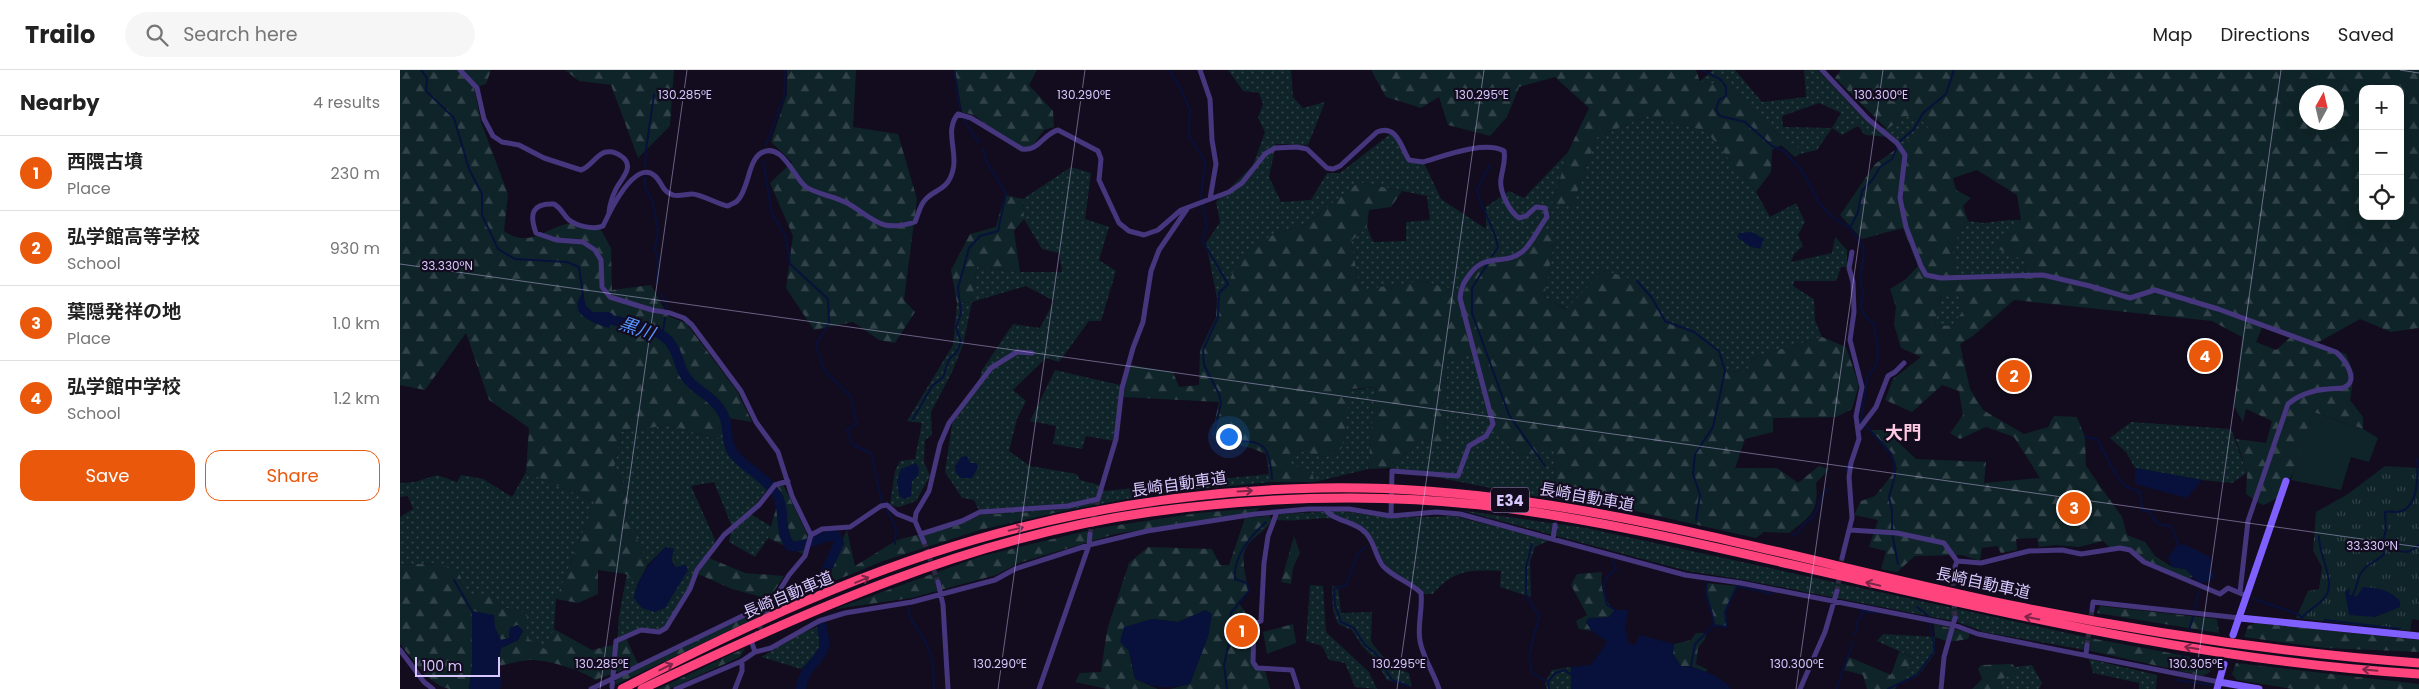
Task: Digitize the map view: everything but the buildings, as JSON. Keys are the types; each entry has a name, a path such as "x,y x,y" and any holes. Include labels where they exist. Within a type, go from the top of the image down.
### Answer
{"highway":[{"name":"長崎自動車道","path":"622,689 786,611 884,571 1000,533 1140,504 1232,492 1322,488 1425,491 1476,495 1546,505 1714,537 2014,606 2236,644 2419,663"},
{"name":"長崎自動車道","path":"642,689 790,620 887,580 997,544 1075,525 1150,512 1230,503 1318,498 1409,500 1480,505 1541,514 1694,543 1963,604 2102,632 2237,655 2336,667 2419,674"},
{"path":"2338,656 2419,657"}],"street":[{"path":"460,70 477,88 484,119 493,136 502,142 519,145 544,158 581,170 588,168 599,155 606,152 616,153 625,159 627,174 610,201 608,215"},
{"path":"1200,70 1210,99 1216,164 1208,200"},
{"path":"1822,70 1868,119 1899,144 1905,155 1900,198 1906,226 1920,266 1926,275 1941,278 2043,275 2130,298 2155,290 2245,318 2336,352 2345,359 2351,375 2349,384 2343,388 2316,390 2297,396 2288,404 2248,521 2240,592"},
{"path":"590,689 761,607 768,609 789,574 805,556 811,536 792,496 778,452 756,422 740,391 692,324 684,318 670,313 652,310 610,297 602,287 601,260 595,250 583,242 556,240 536,233 532,216 536,208 543,204 554,204 569,220 585,226 603,226 630,181 643,172 649,172 656,177 664,190 672,195 692,194 715,204 728,206 738,200 751,172 753,161 762,152 768,151 777,153 787,162 797,179 807,187 845,202 884,225 907,225 915,222 925,200 946,185 953,172 955,158 951,130 958,114 970,118 1022,149 1030,150 1034,148 1049,132 1058,130 1098,151 1101,159 1099,180 1119,223 1128,231 1144,234 1158,230 1181,210 1229,192 1242,183 1265,154 1276,148 1297,147 1307,149 1327,168 1333,169 1340,166 1377,132 1383,130 1390,130 1397,136 1409,160 1414,162 1423,162 1477,148 1497,147 1504,151 1506,160 1500,180 1502,190 1513,214 1519,218 1526,216 1536,207 1545,208 1547,217 1522,251 1510,258 1487,260 1476,265 1462,285 1460,298 1493,424 1486,436 1470,446 1458,476 1392,471 1391,513"},
{"path":"921,534 962,522 980,512 1068,506 1098,500 1116,439 1122,388 1133,348 1143,322 1151,271 1159,250 1187,208"},
{"path":"1842,558 1852,518 1849,477 1851,463 1859,439 1860,427 1856,416 1862,380 1850,340 1854,312 1853,282 1849,268 1852,252"},
{"path":"924,542 915,521 916,513 929,491 940,444 948,423 991,368 1017,352 1032,353"},
{"path":"1860,427 1876,407 1888,376 1895,372 1904,362"},
{"path":"612,687 616,641 641,630 659,632 666,628 690,589 697,570 724,535 759,505 775,486 788,481"},
{"path":"2233,635 2286,481"},
{"path":"811,536 822,529 850,527 881,506 887,505 897,514 915,521"},
{"path":"1325,508 1328,513 1356,524 1368,534 1377,557 1384,566 1421,594 1419,640 1423,654 1435,674 1439,689"},
{"path":"676,689 742,661 755,652 771,648 798,631 845,613 912,602 995,580 1015,569 1089,545 1147,531 1277,512 1325,508 1391,513 1436,512 1460,514 1686,575 1741,583 1926,619 1954,625 1978,634 2086,654 2218,686 2259,689"},
{"path":"1277,512 1268,536 1264,563 1261,621 1254,624 1253,662 1257,668 1292,670 1298,689"},
{"path":"1553,539 1554,526"},
{"path":"1850,530 1897,533 1944,543 1957,561 1981,563 2029,551 2062,550 2081,554 2120,548 2130,550 2144,562 2220,594 2228,588 2240,592 2246,599"},
{"path":"1039,689 1089,545 1090,534"},
{"path":"1952,581 1957,561"},
{"path":"938,582 941,593 948,689"},
{"path":"1800,689 1826,632 1837,592"},
{"path":"2092,610 2094,602 2419,636"},
{"path":"1941,689 1944,657 1954,625 1954,618"},
{"path":"752,644 755,652"},
{"path":"2086,654 2087,645"},
{"path":"400,650 424,682 433,689"},
{"path":"735,689 742,671 742,661"},
{"path":"2218,686 2224,664"}],"green space":[{"path":"400,70 491,70 486,84 474,88 481,122 508,194 504,231 513,236 529,238 566,224 578,224 601,230 611,248 612,290 651,285 668,316 686,323 737,391 752,422 728,418 725,437 711,438 670,425 621,432 614,469 629,493 628,520 648,564 637,585 626,574 598,570 598,594 578,603 556,599 595,502 526,472 529,428 489,400 466,333 425,390 400,385"},
{"path":"565,70 674,70 670,126 638,158 611,85 579,81"},
{"path":"787,70 856,70 853,127 898,134 917,199 904,300 915,312 895,343 879,340 853,322 814,330 786,288 793,236 770,183 792,162 771,142 787,94"},
{"path":"955,70 1037,70 1029,85 1053,111 1054,127 1044,130 1031,148 1018,150 974,115 962,112"},
{"path":"1228,70 1291,70 1293,97 1303,108 1325,102 1308,145 1276,144 1269,177 1281,202 1311,200 1327,173 1340,173 1394,131 1406,161 1424,163 1441,199 1486,229 1486,207 1509,191 1524,198 1568,152 1552,205 1573,204 1597,137 1647,116 1706,131 1756,192 1770,217 1796,203 1805,222 1798,235 1803,246 1794,254 1791,262 1832,253 1835,237 1847,250 1847,267 1841,267 1836,281 1794,281 1793,286 1814,299 1815,320 1822,337 1754,357 1746,372 1725,371 1719,351 1694,332 1665,321 1652,298 1604,270 1567,309 1544,297 1554,243 1516,260 1482,264 1463,292 1422,281 1360,291 1351,241 1367,227 1373,242 1406,241 1406,222 1430,220 1427,197 1432,197 1359,182 1306,224 1275,234 1233,272 1228,284 1217,298 1206,243 1220,222 1216,202 1253,165 1265,132 1258,118 1263,104 1259,93 1243,91"},
{"path":"1371,70 1696,70 1700,82 1730,85 1779,136 1797,146 1800,154 1795,157 1781,145 1772,150 1771,172 1756,192 1706,131 1647,116 1597,137 1573,204 1552,206 1568,152 1589,108 1555,77 1519,87 1507,117 1490,136 1448,125 1439,97 1421,108 1386,97"},
{"path":"1713,70 1735,70 1762,102 1806,97 1804,70 1818,70 1866,121 1887,129 1907,116 1932,125 1900,147 1889,137 1865,135 1858,126 1842,135 1832,128 1817,150 1800,154 1797,146 1779,136 1730,85 1699,82","holes":["1819,103 1841,113 1832,128 1783,127 1782,116"]},
{"path":"1841,70 2419,70 2419,328 2391,332 2360,319 2317,343 2346,354 2354,374 2350,400 2363,417 2363,429 2313,412 2302,451 2290,480 2282,492 2273,500 2262,505 2246,494 2247,473 2236,439 2266,443 2272,421 2246,409 2243,422 2234,406 2242,337 2212,321 2014,300 1973,336 1960,344 1970,389 1983,410 2024,434 2048,427 2054,416 2077,417 2085,437 2086,466 2122,517 2127,535 2145,542 2155,556 2172,567 2185,569 2193,576 2187,580 2144,562 2129,550 2111,549 2103,541 2079,547 2056,545 2039,547 2037,538 2016,539 2017,550 2001,553 1997,546 1982,548 1980,561 1962,555 1915,556 1897,572 1881,569 1886,551 1869,547 1878,520 1854,515 1861,501 1875,496 1897,469 1892,453 1871,430 1885,430 1916,459 1986,462 1984,483 2040,478 2014,437 1986,427 1960,439 1950,433 1963,415 1959,391 1942,385 1912,412 1885,400 1893,379 1921,357 1901,348 1894,324 1896,307 1890,289 1906,279 1918,266 1903,228 1862,239 1840,215 1875,164 1931,125 1907,116 1887,129 1835,78","holes":["1977,170 2017,195 2021,220 1991,246 2028,262 2022,278 1958,280 1952,246 1968,221 1963,206 1971,198 1956,190 1953,178","1941,294 1958,294 1963,311 1952,326 1935,325","2264,323 2292,336 2276,350 2256,342"]},
{"path":"1071,167 1091,173 1085,219 1109,227 1099,260 1116,271 1101,321 1089,321 1059,362 1046,358 1013,390 1026,401 1017,419 1009,451 1030,466 1077,474 1080,480 1099,485 1105,491 1269,474 1270,482 1159,493 1068,510 981,515 974,500 962,498 945,472 952,424 977,388 982,370 1013,324 1040,328 1054,301 1026,286 972,302 977,267 1020,272 1062,272 1059,253 1042,249 1024,219 1023,199"},
{"path":"1359,182 1402,191 1391,207 1369,210 1367,227 1351,241 1360,290 1422,281 1463,292 1482,264 1516,260 1543,229 1554,243 1544,297 1566,309 1604,270 1637,281 1652,298 1665,321 1694,332 1719,351 1726,371 1746,372 1754,357 1822,337 1846,347 1859,385 1852,409 1836,417 1773,418 1773,432 1745,439 1735,468 1777,468 1798,483 1819,466 1829,469 1816,483 1816,501 1812,513 1789,533 1764,532 1756,538 1626,509 1596,491 1554,490 1555,450 1520,456 1494,428 1473,353 1447,362 1445,446 1420,439 1392,468 1368,469 1376,387 1351,389 1342,448 1326,457 1299,451 1288,462 1312,473 1315,482 1270,482 1266,454 1251,448 1217,440 1212,434 1219,402 1123,397 1130,365 1173,372 1179,387 1199,385 1200,350 1216,317 1217,298 1228,284 1233,272 1249,248 1275,234 1306,224"},
{"path":"1005,195 1023,199 1024,219 1014,231 1020,272 977,267 972,302 957,303 951,270 970,234 996,227"},
{"path":"2021,220 2028,262 2022,278 1957,280 1952,246 1968,221 1984,223"},
{"path":"1941,294 1958,294 1963,311 1952,326 1935,325"},
{"path":"972,302 963,345 952,372 931,412 932,435 925,440 924,462 930,476 916,501 899,507 890,505 895,471 900,461 915,459 922,423 907,421 953,345 957,303"},
{"path":"1473,353 1494,428 1520,456 1555,449 1554,490 1596,491 1626,509 1520,494 1392,468 1420,439 1445,446 1447,362"},
{"path":"1055,370 1124,386 1114,441 1086,436 1082,449 1053,444 1056,426 1030,421"},
{"path":"1376,387 1368,469 1315,482 1312,473 1287,462 1299,451 1326,457 1341,448 1350,390"},
{"path":"2313,412 2363,429 2378,438 2369,462 2351,457 2341,490 2291,480"},
{"path":"2131,422 2231,429 2247,473 2232,483 2202,480 2135,468 2126,452 2110,438"},
{"path":"670,425 711,438 725,437 730,452 767,490 749,513 772,527 768,538 755,557 729,542 732,527 714,482 691,486 715,540 709,558 663,630 640,628 617,644 619,616 627,574 637,585 634,598 675,567 666,547 648,564 627,520 629,493 614,469 621,432"},
{"path":"2385,466 2419,468 2419,620 2412,619 2410,631 2296,618 2308,591 2319,589 2322,567 2313,551 2316,512 2348,494"},
{"path":"526,472 595,502 556,599 554,629 545,650 527,638 526,613 506,608 491,595 470,595 437,563 400,565 400,517 413,509 408,496 400,497 400,483 415,482 437,475 457,482 461,475 483,479 512,497"},
{"path":"783,484 808,536 803,554 768,538 777,504 774,488"},
{"path":"1260,508 1255,512 1115,534 1019,563 996,575 911,598 835,609 982,556 1099,528 1198,513"},
{"path":"1068,510 980,530 883,561 827,584 828,572 847,530 855,566 897,540 960,524 981,515"},
{"path":"1460,510 1586,528 2090,638 2091,651 1984,632 1958,622 1745,580 1687,571"},
{"path":"1341,511 1392,518 1453,516 1550,540 1535,547 1530,561 1531,597 1500,587 1501,571 1472,571 1456,575 1433,594 1423,594 1390,569 1365,536 1349,523 1333,518 1277,520 1280,514"},
{"path":"1269,516 1272,520 1250,542 1244,552 1244,565 1249,591 1238,602 1245,612 1244,622 1252,624 1252,662 1265,670 1270,689 1170,689 1190,684 1206,610 1178,622 1152,619 1129,651 1135,679 1158,689 1107,689 1075,682 1080,673 1101,672 1107,630 1129,563 1148,547 1212,549 1220,565 1229,565 1245,518"},
{"path":"1294,536 1300,553 1293,568 1291,584 1281,582"},
{"path":"709,558 745,573 784,576 769,599 732,589 698,574"},
{"path":"437,563 458,572 470,595 491,595 506,608 527,613 527,638 545,649 554,629 592,650 617,644 626,638 638,664 595,680 573,669 544,661 529,660 498,666 501,648 518,640 523,631 517,625 510,628 509,638 501,640 490,622 473,611 472,667 469,689 449,689 440,686 425,675 400,644 400,565"},
{"path":"1602,572 1604,593 1608,603 1615,610 1609,617 1586,622 1592,631 1579,629 1576,621 1587,615 1571,585 1577,574"},
{"path":"1707,583 1737,586 1725,612 1727,627 1714,625 1706,593"},
{"path":"1310,585 1323,586 1326,632 1369,672 1377,689 1355,687 1345,663 1329,660 1322,646 1306,641"},
{"path":"1332,586 1338,587 1341,613 1372,612 1371,642 1391,666 1409,673 1412,687 1387,680 1374,658 1362,646 1352,630 1338,624 1333,610"},
{"path":"2100,606 2217,619 2219,633 2097,613"},
{"path":"758,611 762,615 615,685 616,678"},
{"path":"2255,623 2419,640 2419,652 2326,648 2244,637 2248,626"},
{"path":"1293,624 1296,643 1267,654 1263,632"},
{"path":"1934,624 1970,633 1968,639 1949,642 1935,637"},
{"path":"819,626 819,652 801,669 761,657 802,633"},
{"path":"1696,633 1706,633 1705,639 1698,648 1696,664 1707,669 1706,673 1691,666 1681,666 1673,654 1674,644 1691,640"},
{"path":"1883,634 1935,637 1935,653 1918,676 1895,686 1914,658 1877,641"},
{"path":"2090,638 2213,661 2210,672 2203,676 2091,651"},
{"path":"745,648 740,657 669,689 658,689"},
{"path":"1899,652 1914,658 1895,689 1867,689 1863,675 1844,670 1849,657 1891,675"},
{"path":"2089,659 2157,675 2156,689 2139,689 2139,683 2093,673"},
{"path":"2236,663 2419,684 2419,689 2292,689 2237,680 2232,674"},
{"path":"2012,664 2015,667 2014,673 2002,679 2000,689 1972,689 1982,679 1978,669 1981,665"},
{"path":"2032,665 2042,683 2039,689 2000,689 2002,679 2014,673 2015,667"},
{"path":"1571,667 1571,689 1547,689 1545,683 1552,670"}],"shaded area":[{"path":"1752,232 1764,239 1760,249 1751,247 1737,237 1739,233"},
{"path":"583,293 586,306 593,312 609,312 613,314 609,328 589,320 579,312 577,307 578,300"},
{"path":"967,456 970,463 976,463 978,467 972,478 961,478 956,473 955,466 961,457"},
{"path":"916,463 919,468 918,476 912,481 911,496 905,499 899,496 897,480 901,469"},
{"path":"2135,468 2202,480 2187,498 2135,484"},
{"path":"2178,544 2186,545 2210,557 2212,564 2210,570 2215,576 2209,582 2199,583 2185,569 2172,567 2168,557"},
{"path":"666,547 674,549 671,561 675,567 686,565 688,570 665,608 655,612 642,608 634,598 638,583 646,570"},
{"path":"2363,587 2388,592 2400,601 2400,607 2375,617 2349,615 2345,592 2350,588 2349,595 2357,596"},
{"path":"1206,610 1212,614 1208,637 1190,684 1162,687 1135,679 1129,651 1120,642 1124,627 1152,619 1178,622"},
{"path":"1615,610 1628,610 1625,628 1629,644 1635,645 1640,635 1674,644 1673,654 1681,666 1694,668 1715,676 1731,689 1571,689 1571,667 1591,665 1607,642 1592,631 1586,622 1589,618 1609,617"},
{"path":"472,611 494,615 495,628 501,640 509,638 510,628 518,625 523,631 518,640 501,648 498,666 502,678 500,689 469,689 472,667"}],"waterway":[{"name":"黒川","path":"421,70 427,78 426,91 454,118 469,169 482,194 482,215 498,249 515,259 567,262 579,267 583,295"},
{"path":"766,145 784,97 785,70"},
{"path":"954,70 960,109"},
{"path":"1169,70 1190,110 1189,137 1205,161 1201,197 1207,226 1202,240 1228,284 1219,293 1218,317 1203,350 1204,365 1219,394 1221,403 1214,433 1218,439 1257,443 1263,447 1270,463 1272,479"},
{"path":"1702,70 1720,79 1726,87 1726,96 1719,100 1716,110 1720,116 1745,122 1772,146 1784,151 1803,172 1819,203 1832,217 1850,228 1863,246 1864,257 1860,277 1863,294 1861,307 1865,316 1874,324 1878,351 1877,364 1867,378 1861,420 1890,453 1895,465 1895,476 1889,497 1892,510 1892,533 1898,564"},
{"path":"1850,228 1858,212 1862,191 1873,179 1880,167 1892,159 1900,141 1914,129 1923,113 1946,94 1954,70"},
{"path":"645,166 654,95"},
{"path":"963,119 979,143"},
{"path":"913,419 932,386 943,377 949,359 956,353 961,342 956,327 961,313 958,288 969,248 980,236 998,231 1006,193 986,161 983,149"},
{"path":"763,160 772,214 786,237 790,264 828,299 829,323 816,345 824,370 851,397 857,424 847,430 853,445 871,453 882,502"},
{"path":"1490,165 1477,190 1498,247 1492,256"},
{"path":"645,177 645,187 653,203 658,232 655,249 658,261 657,283"},
{"path":"1488,263 1472,288 1472,313 1509,415 1545,466"},
{"path":"1637,281 1652,298 1665,321 1694,332 1719,351 1725,371 1713,427 1695,454 1693,474 1700,495 1696,520"},
{"path":"661,293 667,308"},
{"path":"662,337 665,318"},
{"name":"黒川","path":"612,320 646,328 662,335 668,340 688,380 714,401 721,410 733,453 767,483 777,495 780,501 784,533 790,546 802,545 824,537 836,536 839,543 824,575 823,586"},
{"path":"2085,437 2097,439 2115,473 2125,486 2140,492 2143,510 2150,511 2155,521 2160,524 2171,526 2178,544"},
{"path":"2352,596 2363,570 2384,554 2382,544 2386,530 2385,512 2404,510 2413,499 2417,483 2417,459"},
{"path":"1846,471 1848,462"},
{"path":"1792,536 1799,532 1802,526 1813,516 1821,497 1828,489"},
{"path":"887,510 896,528 895,544"},
{"path":"1227,689 1224,665 1230,638 1231,613 1249,591 1247,583 1235,579 1237,562 1254,534 1266,522"},
{"path":"2254,599 2298,614 2302,618 2323,600 2328,591 2329,584 2319,536"},
{"path":"1532,544 1526,567 1526,595 1539,616 1529,656 1532,673 1548,682"},
{"path":"2384,549 2405,552 2419,545"},
{"path":"1366,547 1358,553 1346,585 1334,589 1335,605 1341,622 1354,628 1364,644 1376,654 1392,680 1408,686"},
{"path":"1612,560 1616,569 1608,576 1603,587 1607,605 1615,610"},
{"path":"454,580 472,611"},
{"path":"1707,583 1707,598 1714,624"},
{"path":"1691,666 1695,644 1714,625 1727,627 1725,612 1737,586 1773,594"},
{"path":"2195,609 2199,591"},
{"path":"908,607 912,620 924,639 931,657 934,689"},
{"path":"1888,689 1917,675 1935,650 1928,616 1917,607"},
{"path":"1855,634 1858,620 1862,616 1861,611 1877,613"},
{"path":"2189,630 2193,617"},
{"path":"2324,620 2400,629"},
{"name":"黒川","path":"801,689 805,675 823,652 822,627"},
{"path":"1836,689 1853,642"},
{"path":"2179,671 2183,655"},
{"path":"1549,689 1548,682 1555,673 1565,670 1572,674"},
{"path":"2177,680 2212,685"}],"tunnel":[{"path":"1090,534 1098,499"},
{"path":"924,542 938,582"},
{"path":"1837,591 1842,558"},
{"path":"1953,581 1955,618"},
{"path":"2087,645 2092,610"},
{"path":"756,636 767,611"}],"place":[{"name":"弘学館中学校","path":"2205,356"},
{"name":"弘学館高等学校","path":"2014,376"},
{"name":"葉隠発祥の地","path":"2074,508"},
{"name":"西隈古墳","path":"1242,631"}],"district":[{"name":"大門","path":"1903,432"}]}
